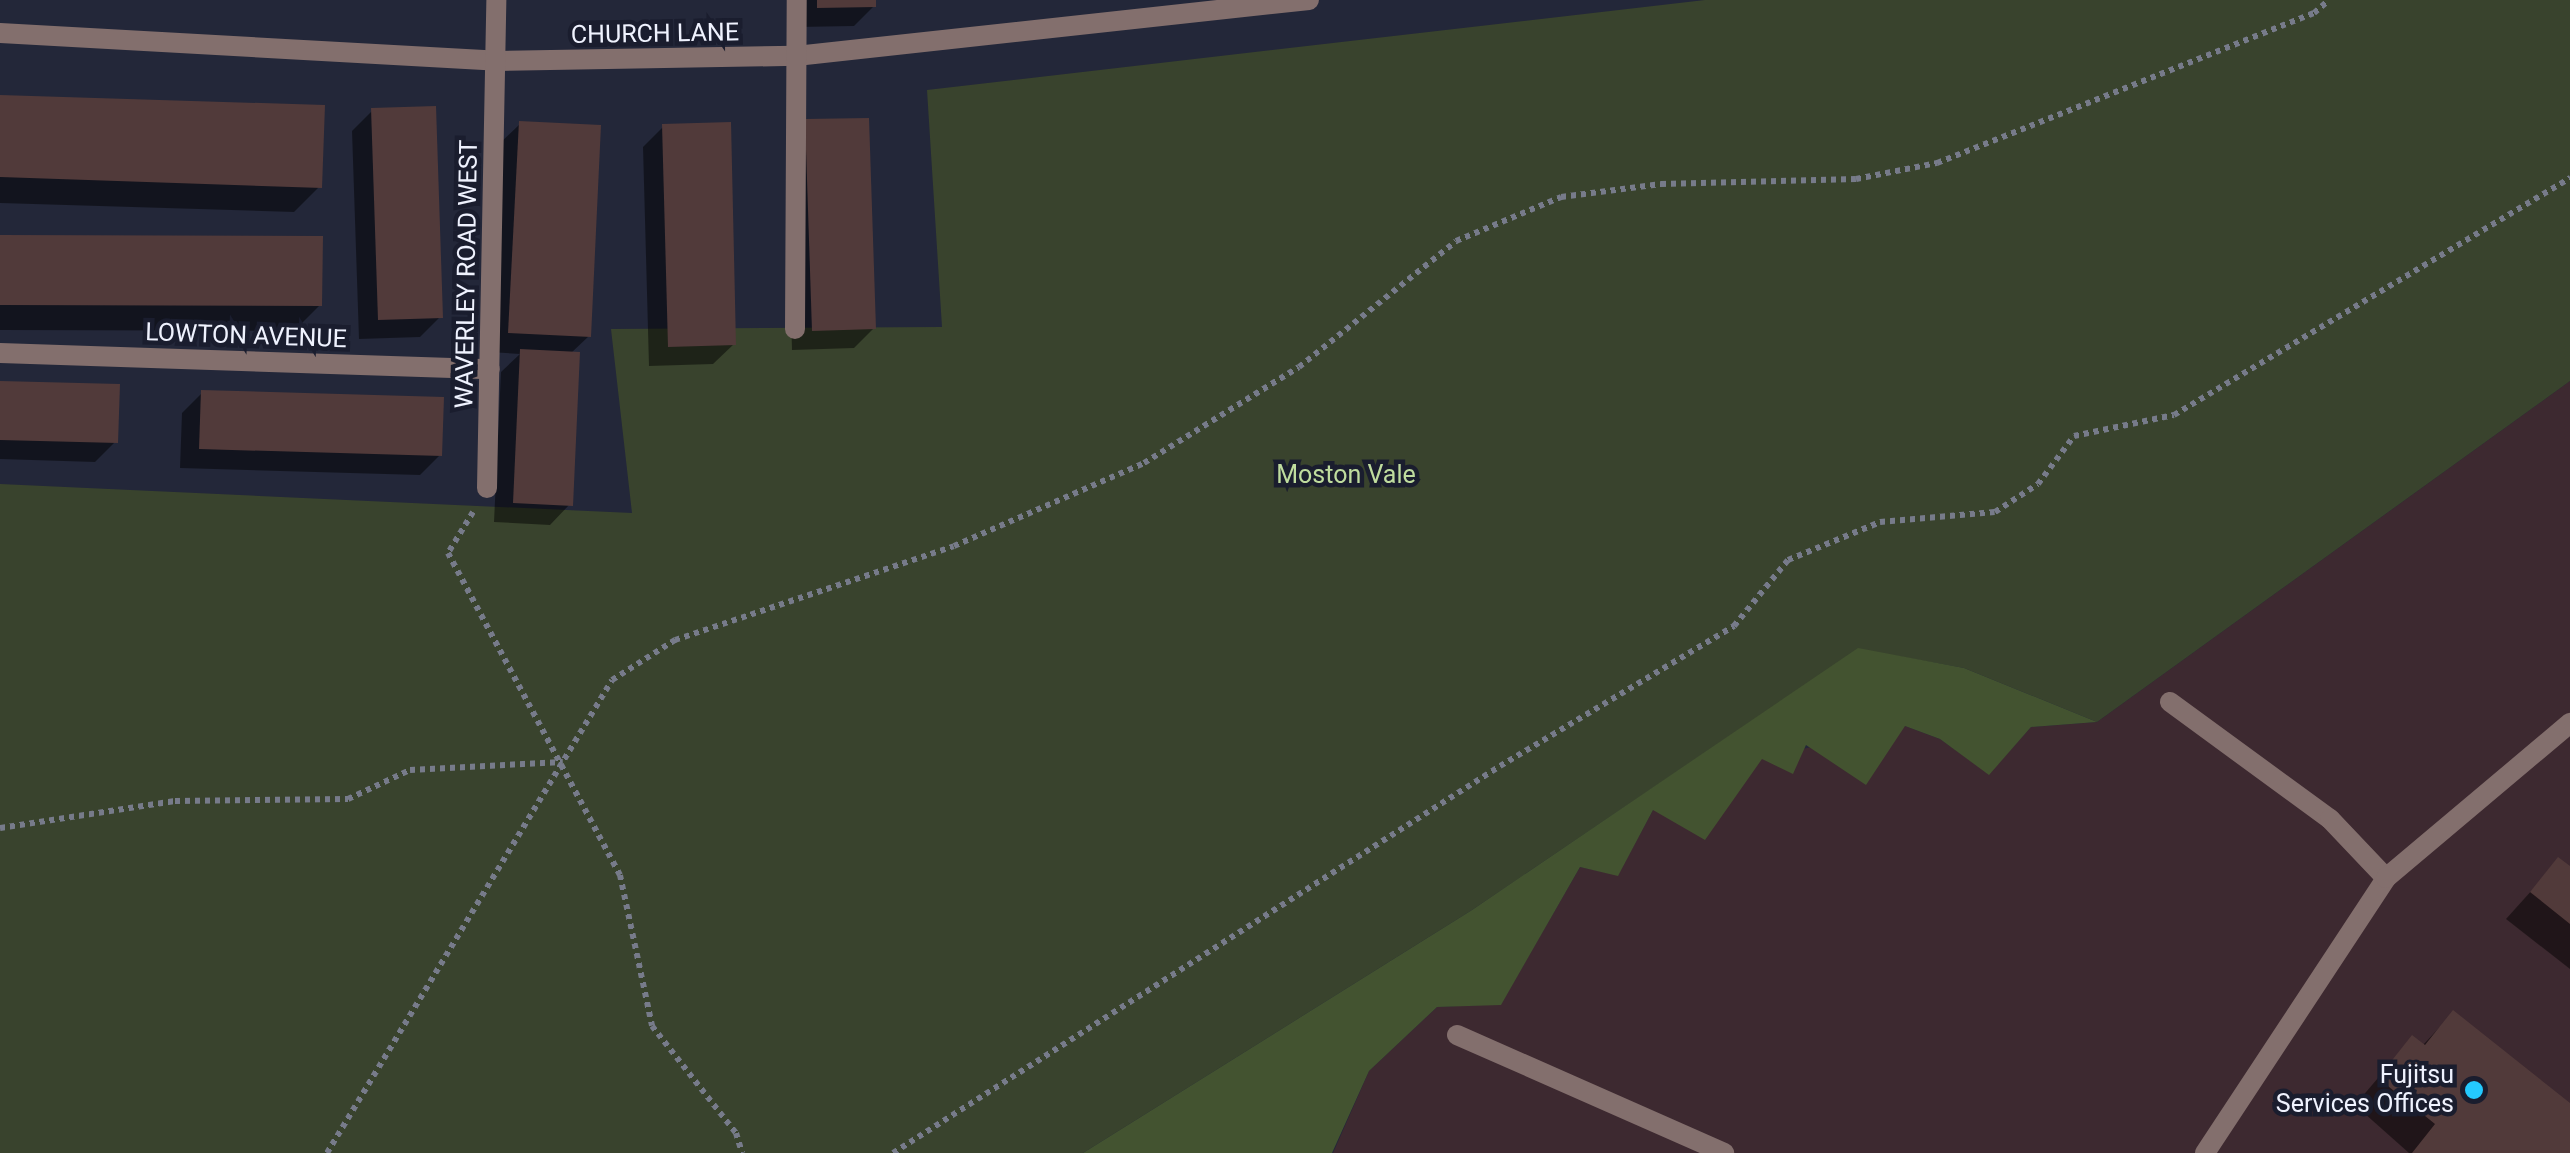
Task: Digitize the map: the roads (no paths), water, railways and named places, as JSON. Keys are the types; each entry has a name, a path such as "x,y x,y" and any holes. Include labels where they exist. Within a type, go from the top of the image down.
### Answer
{"street":[{"name":"WAVERLEY ROAD WEST","path":"487,488 496,0"},
{"path":"796,329 797,0"},
{"name":"CHURCH LANE","path":"0,33 497,62 796,56 1309,0"},
{"name":"LOWTON AVENUE","path":"0,353 490,369"},
{"path":"2170,702 2330,819 2386,878"},
{"path":"2205,1153 2386,878 2570,723"},
{"path":"1457,1035 1724,1153"}],"place":[{"name":"Fujitsu Services Offices","path":"2474,1090"}],"park label":[{"name":"Moston Vale","path":"1346,475"}]}
